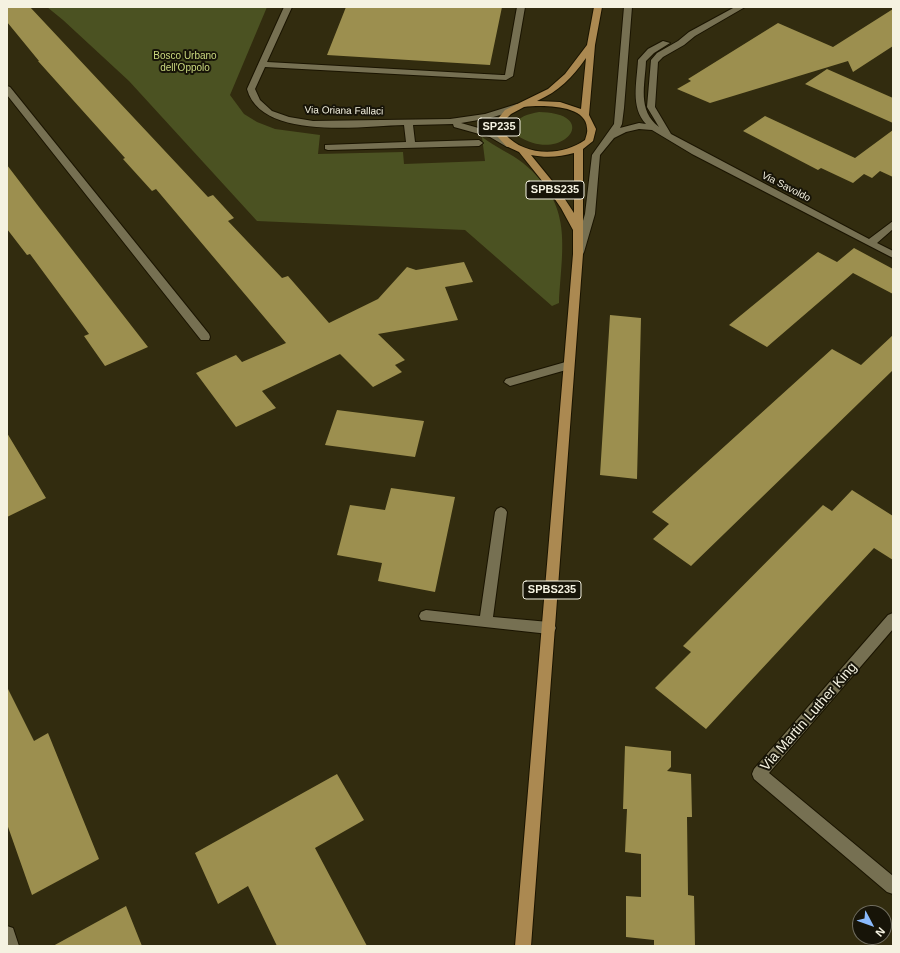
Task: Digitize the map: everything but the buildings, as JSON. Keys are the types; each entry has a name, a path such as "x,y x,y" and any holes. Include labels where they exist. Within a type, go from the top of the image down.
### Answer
{"main road":[{"path":"579,149 589,141 593,132 592,123 585,115 591,45 598,7"},
{"path":"521,106 552,90 567,78 591,45"},
{"name":"SP235","path":"579,149 567,153 552,155 523,151 510,145 502,137 498,128 500,120 507,112 521,106 537,102 557,104 575,109 585,115"},
{"name":"SPBS235","path":"524,946 578,254 579,149"},
{"name":"SPBS235","path":"523,151 548,179 564,203 579,233"}],"street":[{"name":"Via Oriana Fallaci","path":"288,7 251,89 254,100 263,109 274,115 291,120 315,123 446,122 495,115 521,106"},
{"path":"262,64 503,78 509,76 521,7"},
{"path":"578,254 590,214 596,155 616,130 620,108 628,7"},
{"path":"654,128 643,116 640,106 642,60 651,51 672,40 692,34 741,7"},
{"path":"669,136 651,107 654,62 660,55 681,44 692,34"},
{"path":"7,89 205,337"},
{"path":"408,122 411,145"},
{"name":"Via Oriana Fallaci","path":"446,122 474,128 493,135 510,145"},
{"path":"611,136 639,126 654,128"},
{"name":"Via Savoldo","path":"654,128 695,152 893,255"},
{"path":"328,147 479,143"},
{"path":"870,243 893,224"},
{"path":"510,382 569,366"},
{"path":"486,622 501,512"},
{"path":"426,616 549,628"},
{"name":"Via Martin Luther King","path":"893,620 759,774 893,886"},
{"path":"7,934 11,946"}],"green space":[{"name":"Bosco Urbano dell'Oppolo","path":"47,7 267,7 230,95 244,114 257,122 275,129 320,135 318,154 403,152 404,164 485,161 482,137 523,163 551,194 558,210 561,227 562,263 559,303 552,306 465,230 257,221 129,81"},
{"path":"539,112 558,115 569,120 572,128 569,135 561,141 549,145 534,143 518,136 514,126 518,120 524,116"}]}
